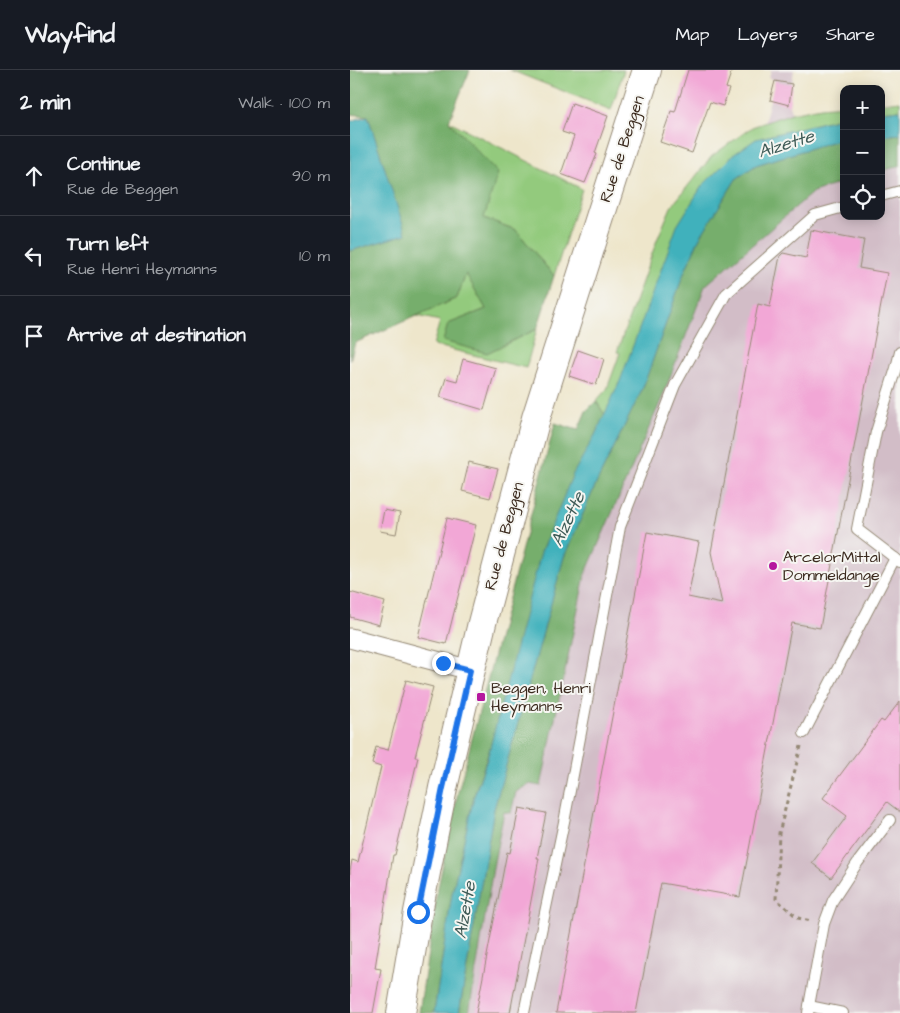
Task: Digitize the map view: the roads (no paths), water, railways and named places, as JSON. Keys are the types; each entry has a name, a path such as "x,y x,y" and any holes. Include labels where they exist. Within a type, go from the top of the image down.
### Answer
{"main road":[{"name":"Rue de Beggen","path":"401,1013 420,902 443,788 482,623 536,418 647,70"}],"street":[{"path":"350,638 470,670"}],"lane":[{"path":"885,195 900,191"},
{"path":"524,1013 620,527 675,385 726,294 815,215 840,207"},
{"path":"804,733 898,560 857,529 876,432 900,352"},
{"path":"843,1013 808,1009 824,924 833,900 858,862 890,820"}],"water":[{"path":"900,110 900,134 885,136 885,112"},
{"path":"368,116 406,234 350,251 350,121"},
{"name":"Alzette","path":"840,118 840,139 756,165 736,179 699,239 684,273 642,390 596,484 564,557 494,809 459,1013 434,1013 452,894 474,796 487,759 541,552 573,474 595,435 620,381 677,226 702,186 733,155 756,139"}],"place":[{"name":"ArcelorMittal Dommeldange","path":"773,566"},
{"name":"Beggen, Henri Heymanns","path":"481,697"}]}
